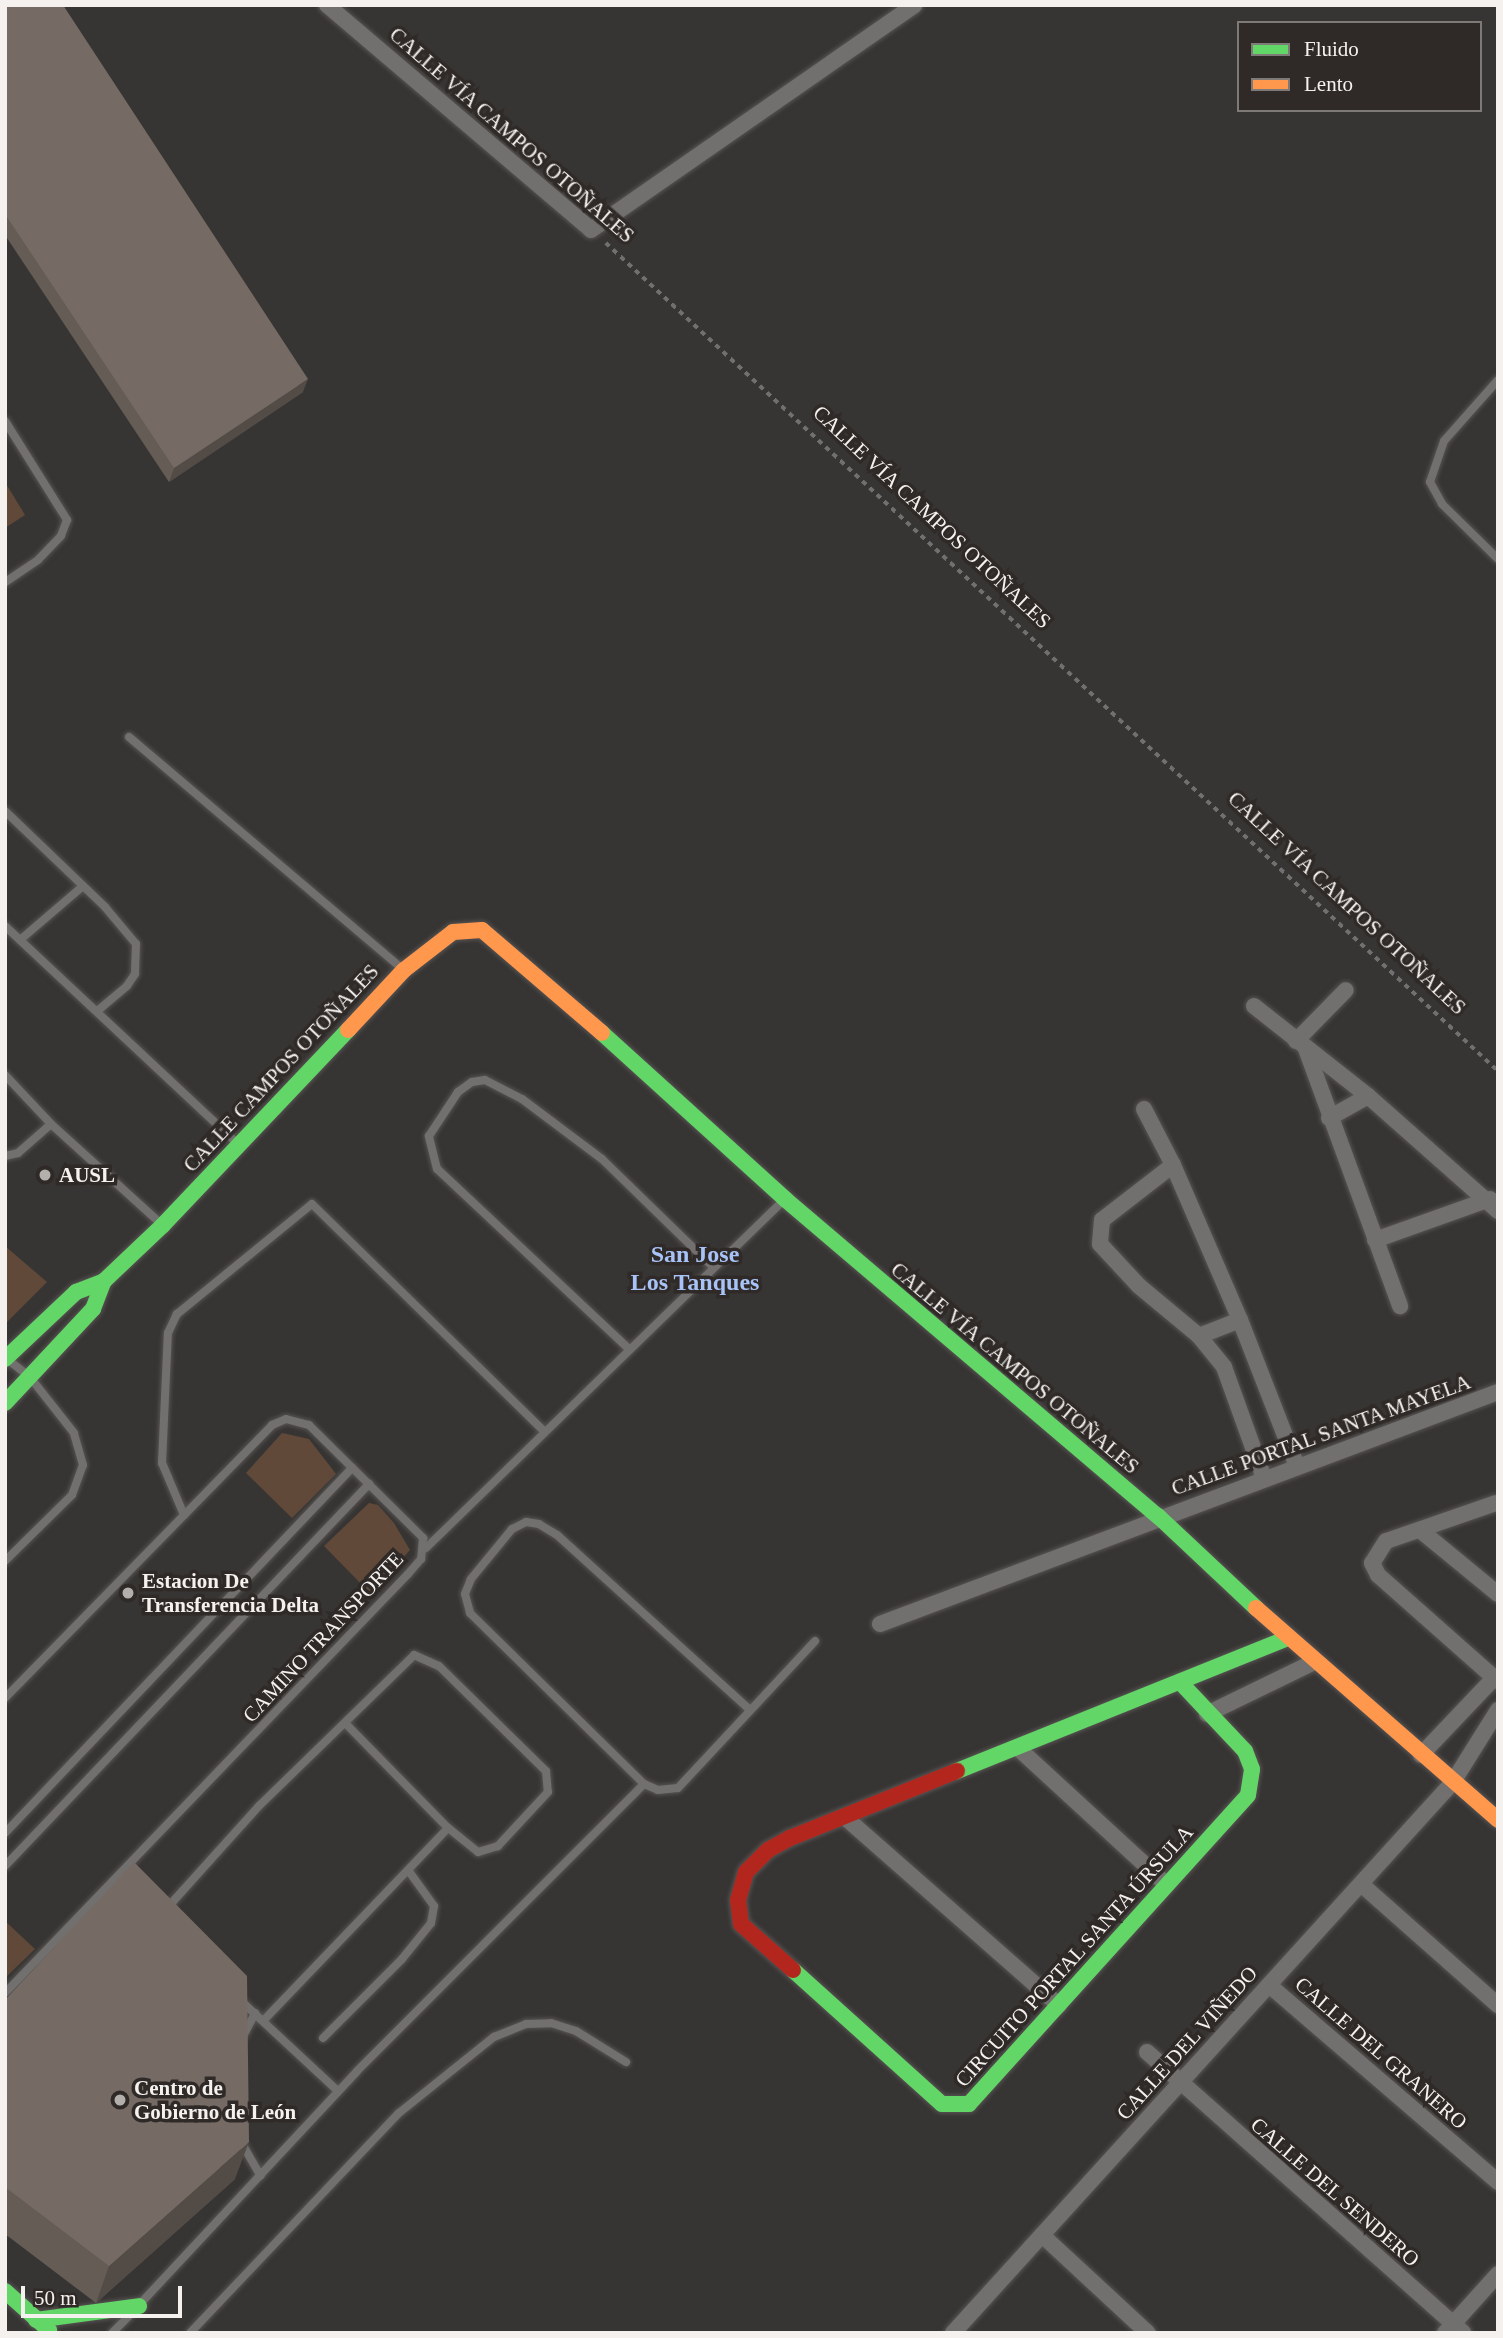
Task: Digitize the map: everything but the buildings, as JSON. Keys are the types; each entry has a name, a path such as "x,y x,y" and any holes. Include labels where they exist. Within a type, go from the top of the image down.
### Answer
{"street":[{"name":"CALLE VÍA CAMPOS OTOÑALES","path":"327,5 591,230"},
{"path":"591,230 915,5"},
{"name":"CALLE CAMPOS OTOÑALES","path":"6,1359 76,1292 104,1281 163,1225 404,970 434,942 461,930 482,930 506,947"},
{"name":"CALLE VÍA CAMPOS OTOÑALES","path":"506,947 785,1199 1158,1517 1314,1662 1498,1820"},
{"path":"1301,1045 1346,990"},
{"path":"1254,1006 1368,1096 1494,1205"},
{"path":"1301,1045 1400,1306"},
{"path":"1329,1118 1368,1096"},
{"path":"1144,1109 1173,1165 1240,1320 1297,1466"},
{"path":"1173,1165 1102,1220 1100,1244 1139,1286 1199,1336 1224,1367 1264,1478"},
{"path":"1375,1240 1494,1205"},
{"name":"CALLE CAMPOS OTOÑALES","path":"5,1403 93,1309 104,1281"},
{"path":"1199,1336 1240,1320"},
{"name":"CALLE PORTAL SANTA MAYELA","path":"880,1624 1158,1517 1498,1392"},
{"path":"1422,1755 1496,1680 1378,1575 1372,1563 1386,1541 1496,1503"},
{"path":"1420,1530 1498,1594"},
{"name":"CIRCUITO PORTAL SANTA ÚRSULA","path":"1180,1682 1207,1714 1245,1751 1252,1783 1248,1795 969,2104 950,2107 932,2096 748,1933 738,1913 740,1886 756,1860 790,1838 846,1819 1018,1748 1180,1682 1288,1638"},
{"path":"1207,1714 1314,1662"},
{"name":"CALLE DEL VIÑEDO","path":"953,2333 1453,1782 1498,1710"},
{"path":"1018,1748 1167,1885"},
{"path":"846,1819 1059,2005"},
{"path":"1361,1884 1498,2005"},
{"name":"CALLE DEL GRANERO","path":"1269,1984 1498,2182"},
{"name":"CALLE DEL SENDERO","path":"1147,2052 1454,2330"},
{"path":"1042,2235 1148,2333"},
{"path":"1454,2330 1498,2274"},
{"path":"5,2291 53,2333"},
{"path":"36,2320 139,2306"}],"lane":[{"path":"1498,380 1444,441 1430,482 1442,504 1498,559"},
{"path":"5,421 67,520 61,536 38,560 5,582"},
{"path":"129,737 404,970"},
{"path":"7,816 83,886 132,937 138,960 127,986 97,1011"},
{"path":"20,940 83,886"},
{"path":"5,926 238,1144"},
{"path":"5,1075 51,1124 163,1225"},
{"path":"629,1349 438,1169 429,1136 458,1092 472,1082 485,1080 522,1100 603,1160 713,1267"},
{"path":"5,1156 18,1153 51,1124"},
{"path":"426,1548 785,1199"},
{"path":"184,1515 162,1463 168,1333 177,1314 312,1204 544,1432"},
{"path":"5,1561 72,1495 83,1465 74,1433 30,1377 6,1359"},
{"name":"CAMINO TRANSPORTE","path":"5,1698 272,1425 286,1419 309,1424 423,1538 426,1548 408,1574 5,1993"},
{"path":"5,1833 352,1468"},
{"path":"5,1866 369,1485"},
{"path":"748,1709 557,1535 533,1522 512,1529 471,1579 465,1594 470,1613 645,1784 659,1790 678,1788 748,1709 815,1641"},
{"path":"166,1919 169,1905 184,1885 346,1724 409,1657 419,1655 439,1666 546,1771 550,1782 542,1803 492,1851 478,1852 448,1828 346,1724"},
{"path":"112,2333 338,2091 645,1784"},
{"path":"263,2021 448,1828"},
{"path":"323,2038 402,1959 431,1923 434,1906 408,1870"},
{"path":"236,1996 338,2091"},
{"path":"242,2046 255,2013"},
{"path":"190,2333 398,2112 494,2037 526,2024 551,2023 576,2031 626,2062"},
{"path":"240,2128 244,2151 261,2176"}],"path":[{"name":"CALLE VÍA CAMPOS OTOÑALES","path":"591,230 1498,1071"}],"shaded area":[{"path":"5,482 25,515 5,528"},
{"path":"5,1246 47,1282 5,1324"},
{"path":"282,1433 309,1439 336,1474 292,1518 246,1473"},
{"path":"369,1503 378,1505 394,1523 410,1550 370,1593 324,1546"},
{"path":"5,1921 35,1949 5,1978"}],"traffic: fast":[{"path":"5,1359 76,1292 104,1281 163,1225 348,1030"},
{"path":"602,1033 785,1199 1158,1516 1256,1608"},
{"path":"5,1403 93,1309 104,1281"},
{"path":"957,1771 1288,1638"},
{"path":"793,1970 942,2104 969,2104 1248,1795 1252,1769 1245,1751 1180,1682"},
{"path":"5,2291 49,2330"},
{"path":"36,2320 139,2306"}],"traffic: slow":[{"path":"348,1030 404,970 453,932 482,930 602,1033"},
{"path":"1256,1608 1498,1820"}],"traffic: jam":[{"path":"793,1970 741,1924 738,1900 746,1872 768,1850 790,1838 957,1771"}],"place":[{"name":"AUSL","path":"45,1175"},
{"name":"Estacion De Transferencia Delta","path":"128,1593"},
{"name":"Centro de Gobierno de León","path":"120,2100"}],"district":[{"name":"San Jose Los Tanques","path":"695,1269"}]}
